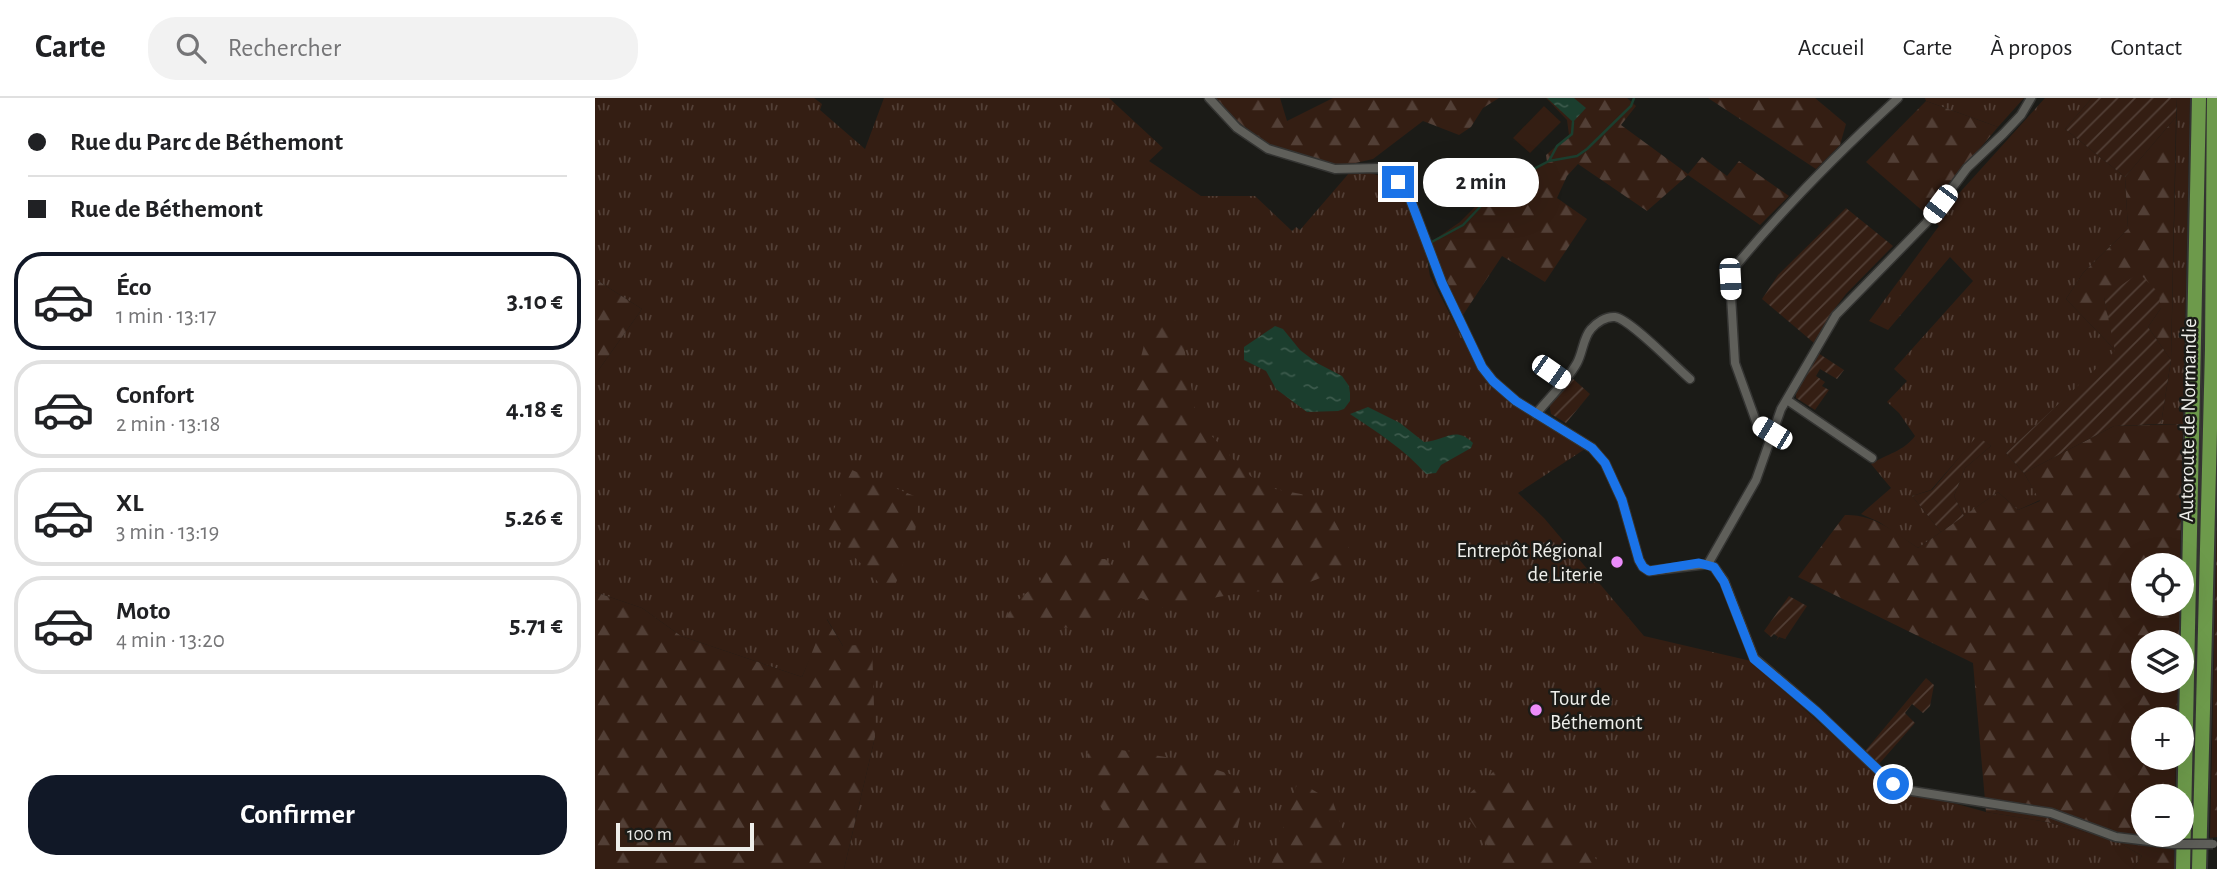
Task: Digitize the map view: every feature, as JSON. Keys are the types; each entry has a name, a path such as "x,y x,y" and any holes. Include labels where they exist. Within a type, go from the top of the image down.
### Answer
{"highway":[{"name":"Autoroute de Normandie","path":"2183,869 2199,98"},
{"name":"Autoroute de Normandie","path":"2199,869 2212,349 2214,98"},
{"path":"2212,349 2217,306"}],"street":[{"path":"1209,98 1237,128 1268,149 1335,169 1371,167 1389,174 1409,196 1442,283 1482,367 1493,381 1516,401 1592,448 1605,463 1622,500 1643,567 1649,571 1707,564 1714,567 1724,582 1754,659 1817,712 1893,784 1912,791 2051,813 2116,837 2173,844 2215,844"},
{"path":"1772,433 1757,424 1735,363 1730,279 1734,268 1781,211 1849,142 1898,98"},
{"path":"1707,564 1756,480 1787,400 1836,315 1926,222 1967,168 2021,115 2031,98"},
{"path":"1536,414 1576,365 1586,336 1593,326 1604,319 1614,317 1638,332 1689,379"},
{"path":"1539,363 1563,380"},
{"path":"1787,400 1872,458"}],"green space":[{"path":"595,98 814,98 822,104 820,110 865,149 884,98 1109,98 1163,148 1149,161 1201,196 1255,196 1292,231 1296,227 1300,230 1350,172 1368,172 1398,182 1419,216 1430,276 1482,376 1513,404 1585,449 1518,493 1544,518 1644,636 1751,661 1888,785 1986,812 2047,822 2115,840 2142,856 2133,869 844,869 875,737 843,646 827,619 802,677 681,636 642,608 595,592 595,375 642,309 595,279"},
{"path":"1214,98 1280,98 1287,121 1333,98 1499,98 1483,108 1471,127 1459,135 1423,121 1373,159 1334,168 1268,147"},
{"path":"1546,98 1627,98 1636,106 1621,125 1688,174 1702,157 1727,176 1739,161 1789,196 1760,225 1688,175 1647,211 1578,164 1567,176 1557,198 1587,219 1545,282 1502,256 1461,318 1431,242 1460,222 1497,185 1518,178 1547,162 1546,155 1569,135 1567,120"},
{"path":"1708,98 1815,98 1846,124 1840,145 1816,169"},
{"path":"1925,98 2024,98 1998,127 1926,101"},
{"path":"2045,98 2092,98 2065,129 2125,177 2128,229 2083,273 2066,299 2116,351 2006,453 2024,473 2040,500 2018,510 1998,492 1964,516 1954,496 1965,468 1991,446 1977,437 1931,490 1912,496 1941,532 1918,548 1879,522 1861,514 1891,488 1871,464 1900,449 1915,436 1899,413 1887,402 1907,381 1894,369 1973,281 1950,257 1888,330 1869,321 1939,226 1934,221"},
{"path":"2092,98 2177,98 2176,117 2125,177 2065,129"},
{"path":"2177,98 2190,98 2183,424 2161,424 2171,360"},
{"path":"1926,101 1998,127 1925,213 1866,162"},
{"path":"1544,106 1561,122 1530,153 1513,138"},
{"path":"2176,117 2171,360 2148,327 2161,308 2104,297 2116,351 2066,299 2083,273 2128,229 2125,177"},
{"path":"1846,208 1893,246 1846,294 1829,316 1814,343 1762,299 1778,275"},
{"path":"2139,273 2158,292 2161,308 2148,327 2171,360 2161,424 2114,426 2024,473 2006,453 2115,351 2104,297"},
{"path":"595,279 642,309 595,375"},
{"path":"1168,314 1180,325 1196,413 1209,433 1245,472 1265,487 1316,497 1330,513 1349,548 1346,563 1330,573 1299,585 1218,597 1171,609 1141,598 1123,605 1119,621 1082,628 1034,627 1006,617 1016,602 1039,582 1062,551 1085,559 1105,559 1120,572 1132,542 1138,508 1135,381 1145,341 1151,329"},
{"path":"1818,353 1844,370 1837,379 1820,369 1816,376 1825,382 1822,386 1829,390 1815,410 1796,398 1796,391"},
{"path":"1571,377 1590,394 1566,423 1551,414 1549,403"},
{"path":"2183,424 2180,553 2131,553 2131,616 2180,616 2179,630 2131,630 2131,693 2178,693 2177,707 2131,707 2131,770 2176,770 2175,784 2131,784 2131,847 2174,847 2174,869 2133,869 2142,856 2115,840 2047,822 1986,812 1973,663 1798,577 1845,515 1856,515 1875,521 1918,548 1998,492 2018,510 2040,501 2024,473 2114,426"},
{"path":"1977,436 1991,446 1965,468 1954,496 1964,516 1941,532 1912,496 1932,490"},
{"path":"852,470 919,498 915,533 891,596 826,526"},
{"path":"2217,511 2217,837 2210,838"},
{"path":"595,592 642,608 681,636 802,677 826,618 843,646 872,644 875,737 844,869 595,869"},
{"path":"1789,596 1807,606 1785,639 1779,637 1776,641 1778,637 1774,634 1771,637 1764,631"},
{"path":"1926,678 1934,685 1930,706 1923,713 1912,704 1905,713 1915,723 1879,764 1865,751"},
{"path":"1102,747 1191,761 1232,775 1244,801 1228,869 1132,869 1125,846 1099,804 1087,754"},
{"path":"1502,764 1600,863 1599,869 1503,869 1459,803"},
{"path":"1298,781 1333,802 1347,842 1341,869 1270,869"}],"water":[{"path":"1547,98 1574,98 1586,108 1573,122"},
{"path":"1275,326 1283,329 1300,350 1317,363 1342,376 1350,393 1350,401 1344,409 1307,412 1276,389 1266,371 1244,360 1244,347"},
{"path":"1368,407 1400,423 1424,442 1461,435 1473,443 1471,448 1441,465 1436,473 1426,474 1380,434 1350,414"}],"waterway":[{"path":"1428,244 1463,225 1499,187 1549,161 1577,156 1587,149 1631,106 1634,98"},
{"path":"1549,161 1557,146 1572,134 1573,122"}],"place":[{"name":"Entrepôt Régional de Literie","path":"1617,562"},
{"name":"Tour de Béthemont","path":"1536,710"}],"route":[{"path":"1398,182 1409,196 1442,283 1482,367 1493,381 1516,401 1592,448 1605,463 1622,500 1643,567 1649,571 1700,563 1714,567 1724,582 1754,659 1817,712 1893,784"}]}
